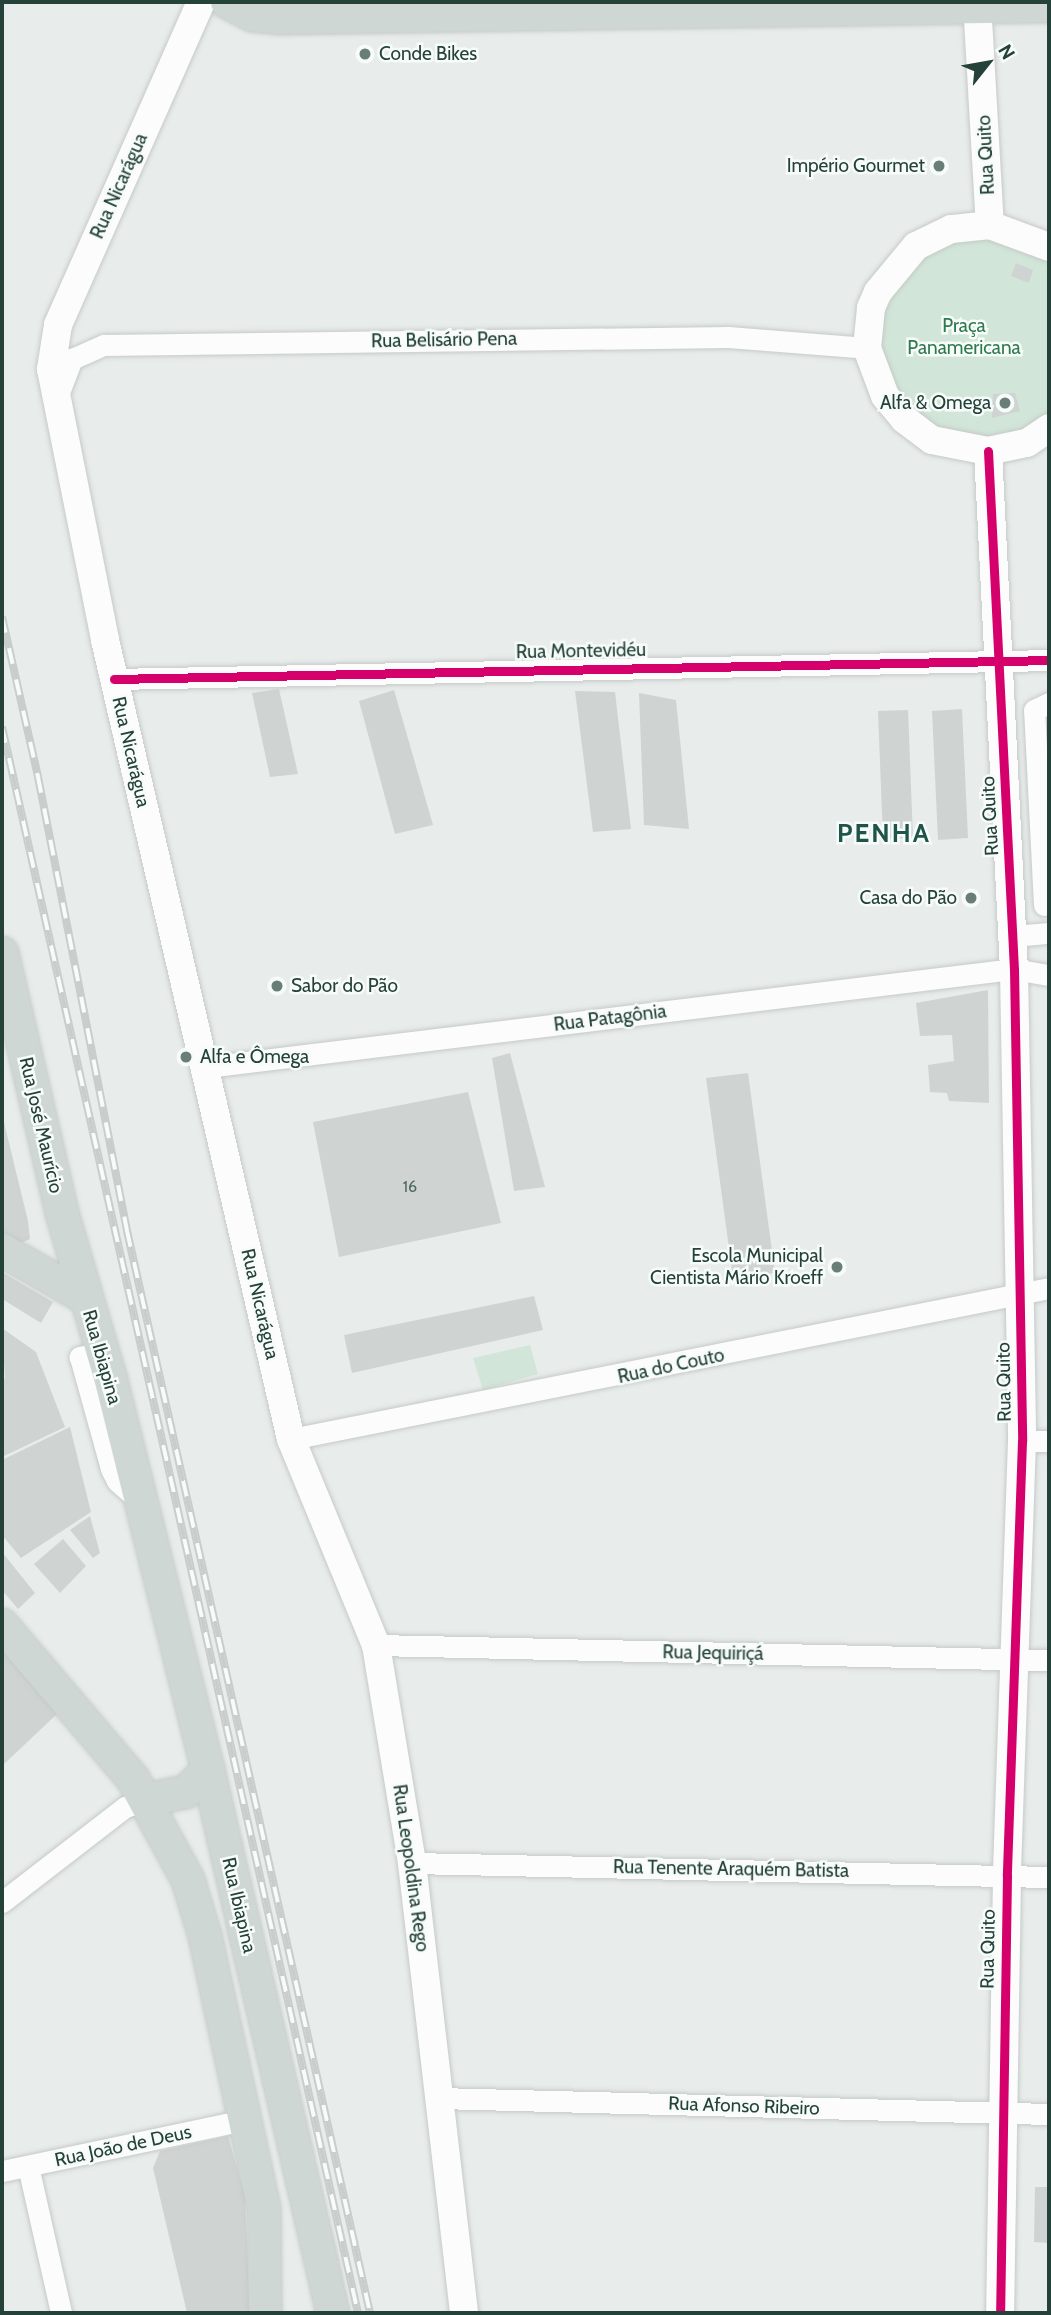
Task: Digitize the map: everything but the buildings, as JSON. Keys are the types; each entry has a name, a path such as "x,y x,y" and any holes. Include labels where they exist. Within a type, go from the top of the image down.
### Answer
{"main road":[{"path":"227,2 252,15 280,18 977,4 1049,6"},
{"name":"Rua José Maurício","path":"2,953 84,1297"},
{"path":"2,1250 84,1297"},
{"name":"Rua Ibiapina","path":"84,1297 92,1354 138,1499 208,1770 333,2313"},
{"name":"Rua Ibiapina","path":"2,1625 147,1800 188,1880 205,1936 266,2231 265,2313"},
{"path":"147,1800 186,1792 208,1770"}],"street":[{"name":"Rua Nicarágua","path":"201,2 58,325 51,358 55,403 114,679 291,1439"},
{"name":"Rua Quito","path":"977,4 990,225"},
{"path":"1049,247 990,225 951,229 916,246 878,292 871,308 867,348 878,383 904,419 932,440 988,451 1027,443 1049,428"},
{"name":"Rua Belisário Pena","path":"55,403 72,359 104,345 728,337 867,348"},
{"name":"Rua Quito","path":"988,451 1001,661 1013,936 1021,1294 1036,1441 1014,1659 1007,1876 1000,2313"},
{"name":"Rua Montevidéu","path":"114,679 1049,660"},
{"path":"1044,905 1043,788 1034,710 1049,703"},
{"path":"1013,936 1049,933"},
{"name":"Rua Patagônia","path":"206,1068 1014,969 1049,975"},
{"name":"Rua do Couto","path":"291,1439 1049,1288"},
{"name":"Rua Leopoldina Rego","path":"291,1439 376,1645 412,1863 464,2313"},
{"name":"Rua Jequiriçá","path":"376,1645 1049,1660"},
{"path":"2,1902 125,1807 147,1800"},
{"name":"Rua Tenente Araquém Batista","path":"412,1863 1049,1877"},
{"name":"Rua Afonso Ribeiro","path":"438,2098 1049,2114"},
{"name":"Rua João de Deus","path":"2,2171 245,2120"},
{"path":"28,2166 61,2313"}],"green space":[{"name":"Praça Panamericana","path":"988,234 1037,251 1049,262 1049,415 1022,433 987,440 938,431 908,410 887,380 878,345 879,311 894,279 951,237"},
{"path":"530,1345 538,1374 483,1390 473,1358"}],"railway":[{"path":"2,617 38,777 127,1231 370,2313"},
{"path":"2,727 358,2313"}],"cycle path":[{"path":"988,451 1014,969 1022,1441 1007,1876 1000,2313"},
{"path":"114,679 1049,660"}],"place":[{"name":"Conde Bikes","path":"365,54"},
{"name":"Império Gourmet","path":"939,166"},
{"name":"Alfa & Omega","path":"1005,403"},
{"name":"Casa do Pão","path":"971,898"},
{"name":"Sabor do Pão","path":"277,986"},
{"name":"Alfa e Ômega","path":"186,1057"},
{"name":"Escola Municipal Cientista Mário Kroeff","path":"837,1267"}],"district":[{"name":"PENHA","path":"884,834"}]}
